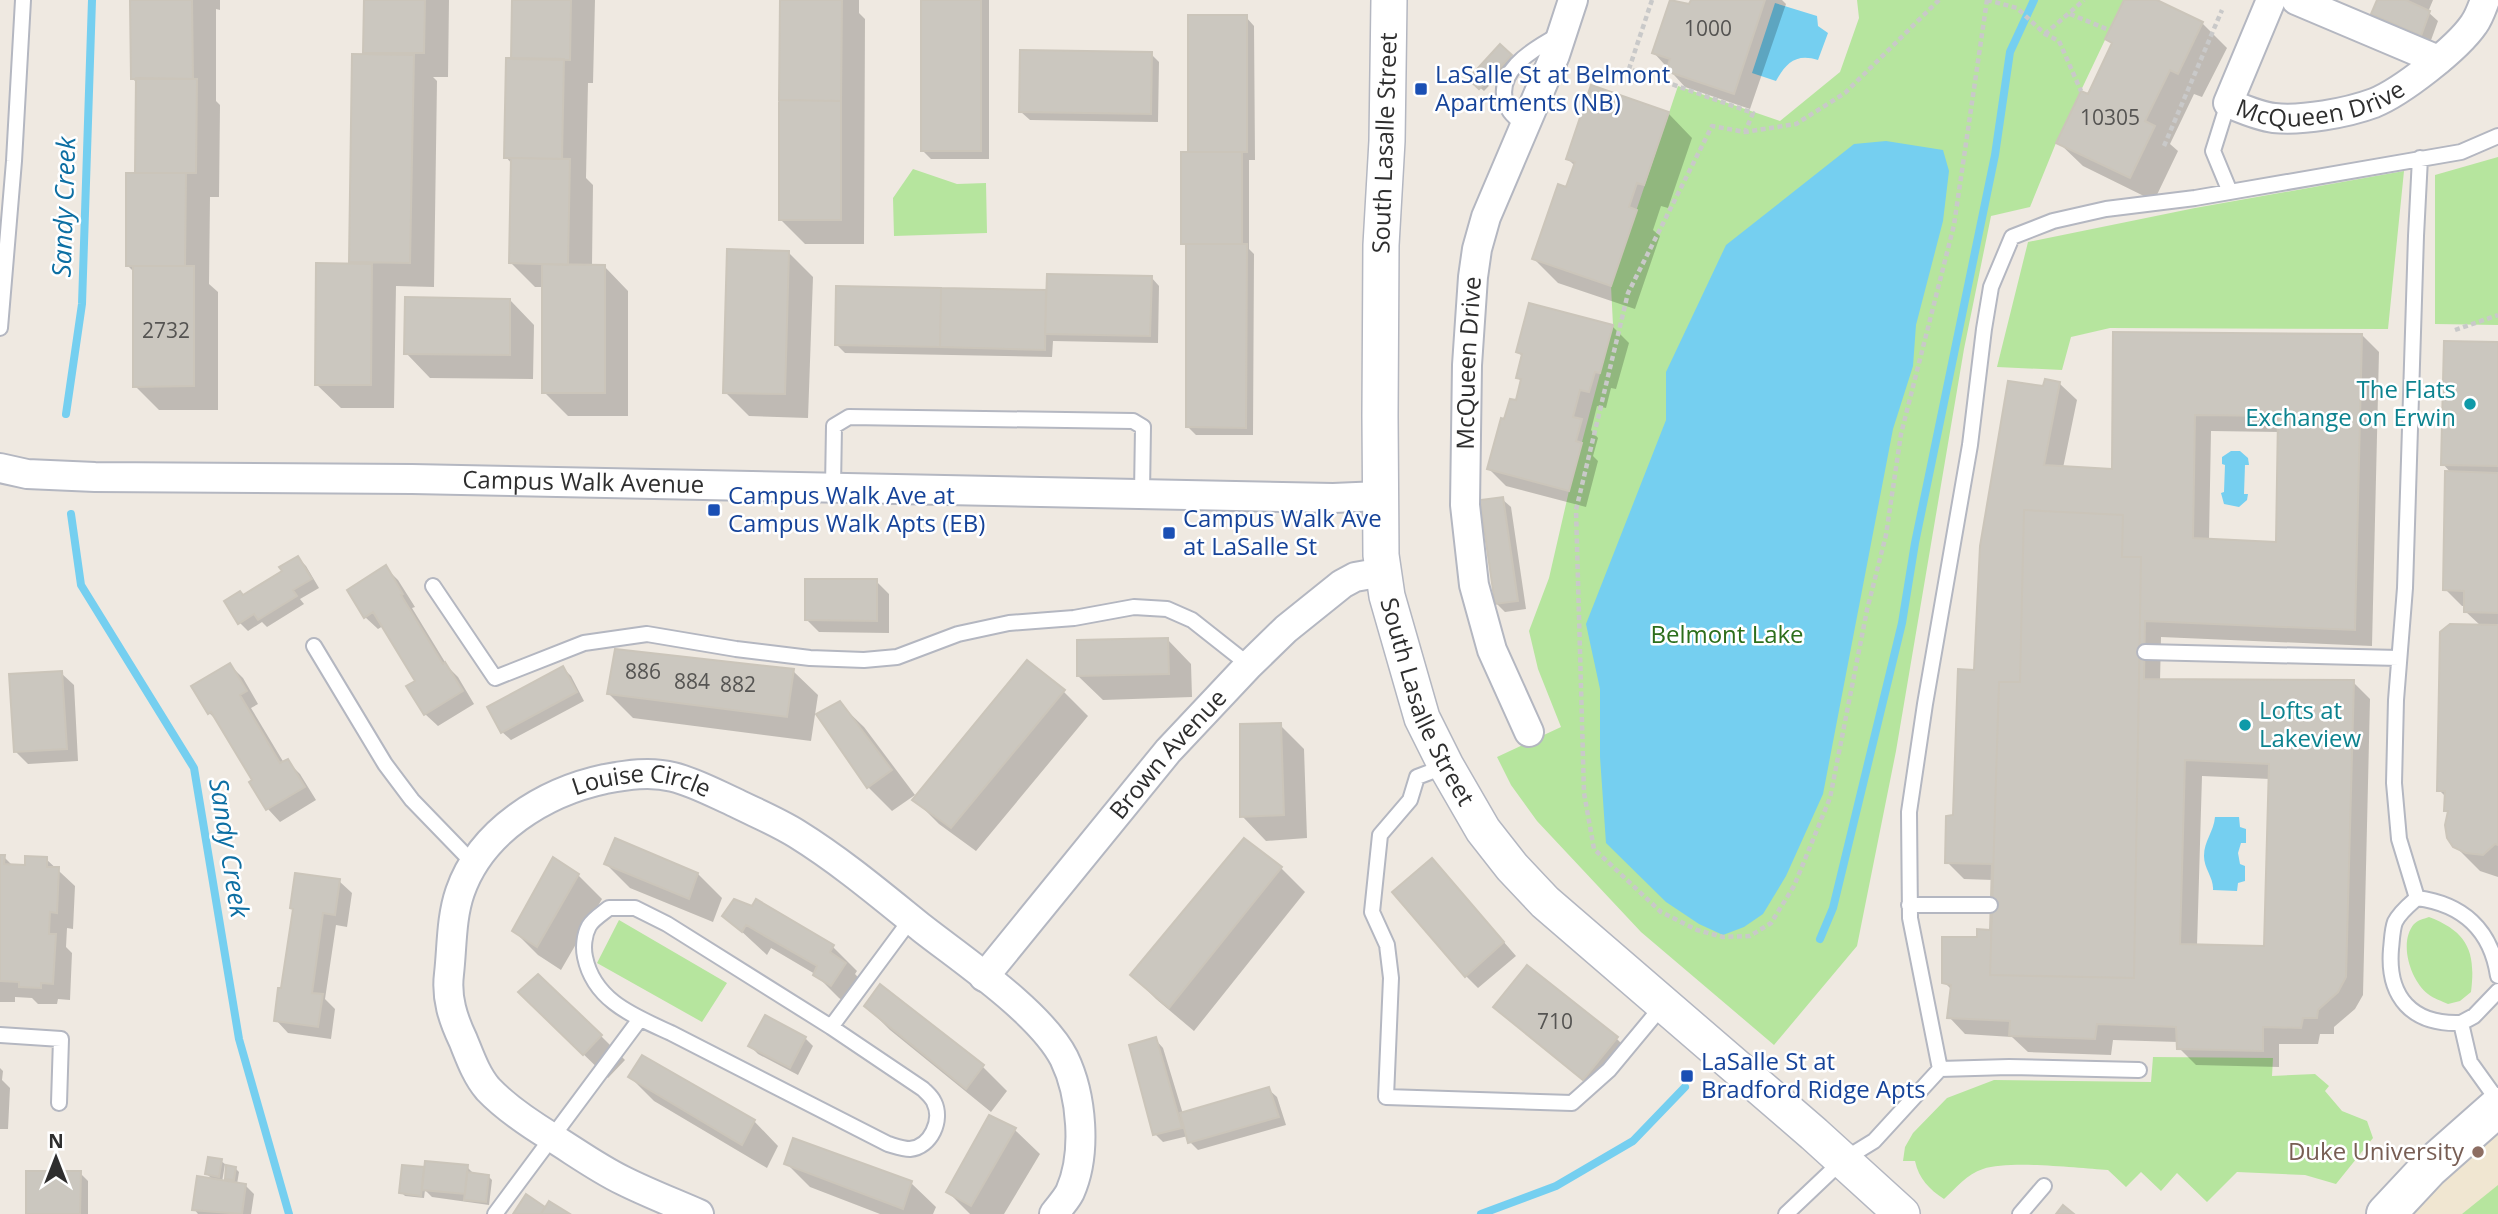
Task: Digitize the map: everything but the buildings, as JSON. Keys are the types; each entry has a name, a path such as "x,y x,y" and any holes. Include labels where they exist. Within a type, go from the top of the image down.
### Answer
{"main road":[{"path":"2386,1214 2429,1168 2498,1107"}],"street":[{"name":"South Lasalle Street","path":"1389,0 1387,141 1381,244 1380,496 1383,572 1391,616 1422,718 1483,830 1512,867 1545,902 1902,1214"},
{"name":"McQueen Drive","path":"1529,732 1492,650 1482,620 1468,545 1465,505 1467,365 1477,249 1486,217 1562,34 1573,0"},
{"name":"McQueen Drive","path":"2271,0 2228,103 2262,116 2276,118 2317,116 2373,103 2395,91 2438,60 2474,24 2485,0"},
{"path":"2296,0 2438,60"},
{"name":"Campus Walk Avenue","path":"0,468 27,474 95,477 426,479 1332,498 1380,496"},
{"name":"Brown Avenue","path":"985,977 1168,751 1249,665 1286,629 1342,584 1355,577 1383,572"},
{"name":"Louise Circle","path":"699,1214 596,1166 505,1105 486,1086 474,1067 451,1010 448,981 460,891 486,847 511,823 538,803 562,791 624,775 651,773 674,777 793,832 835,859 985,977 1053,1039 1066,1061 1080,1118 1079,1158 1067,1207"}],"lane":[{"path":"0,328 7,160 23,0"},
{"path":"2228,103 2213,151 2230,192"},
{"path":"1940,1069 1910,918 1909,812 1970,445 1984,329 1992,287 2012,237 2053,221 2106,209 2230,192 2461,152 2498,136"},
{"path":"2417,898 2399,839 2394,783 2405,588 2420,158"},
{"path":"833,487 834,426 849,417 1133,421 1143,427 1142,493"},
{"path":"433,586 495,678 584,643 647,634 773,653 864,660 897,657 958,634 1009,623 1074,618 1133,607 1167,609 1192,620 1249,665"},
{"path":"314,646 385,764 412,800 474,864"},
{"path":"2145,652 2399,658"},
{"path":"1446,766 1417,778 1410,800 1380,835 1372,912 1387,945 1391,978 1385,1097 1572,1103 1609,1070 1663,1005"},
{"path":"2417,898 2438,901 2471,918 2496,960 2498,976"},
{"path":"2417,898 2403,911 2394,925 2390,972 2398,995 2419,1016 2440,1024 2460,1023 2474,1016 2498,991"},
{"path":"1909,905 1990,905"},
{"path":"609,908 635,908 667,924 831,1027 923,1089 934,1100 937,1115 934,1131 920,1146 907,1149 888,1143 671,1032 640,1019 612,1002 589,975 583,948 589,925 609,908"},
{"path":"831,1027 911,919"},
{"path":"495,1214 640,1019"},
{"path":"2460,1023 2470,1062 2498,1101"},
{"path":"0,1035 61,1039 59,1103"},
{"path":"1786,1214 1843,1160 1874,1141 1940,1069 2009,1067 2139,1070"},
{"path":"2020,1214 2044,1186"}],"path":[{"path":"1653,0 1629,69 1753,113 1745,132"},
{"path":"1939,0 1845,93 1796,124 1745,132 1712,126 1628,293 1576,510 1584,793 1594,849 1661,912 1697,930 1723,937 1750,936 1771,922 1794,886 1830,797 1867,610 1886,535 1901,434 1954,225 1987,0 2017,8 2045,34 2059,41 2081,90"},
{"path":"2045,34 2084,0"},
{"path":"2164,146 2222,10"},
{"path":"2070,14 2109,30"},
{"path":"2455,330 2498,314"}],"shaded area":[{"name":"Duke University","path":"2498,1117 2498,1214 2398,1214"}],"green space":[{"name":"Belmont Lake","path":"1857,0 2124,0 2056,143 2030,207 1991,216 1964,349 1896,751 1857,946 1774,1045 1641,932 1537,821 1511,785 1497,757 1561,727 1538,669 1529,631 1549,578 1613,325 1611,286 1678,86 1780,121 1840,72 1859,18"},
{"path":"2498,157 2498,325 2435,324 2435,175"},
{"path":"913,169 957,184 986,183 987,233 894,236 893,198"},
{"path":"2404,171 2388,329 2110,328 2071,337 2062,370 1997,367 2028,242 2195,208"},
{"path":"2429,917 2453,929 2461,937 2470,955 2471,992 2460,1001 2448,1004 2430,996 2412,971 2407,951 2409,932 2416,923"},
{"path":"619,920 727,983 702,1022 597,963"},
{"path":"2153,1057 2273,1058 2272,1076 2315,1074 2329,1086 2325,1091 2342,1111 2367,1121 2373,1138 2336,1184 2305,1175 2237,1172 2207,1202 2177,1173 2161,1191 2141,1172 2126,1187 2108,1170 2027,1165 1995,1166 1977,1171 1944,1199 1925,1183 1915,1161 1903,1161 1905,1147 1913,1133 1947,1098 1994,1080 2151,1082"},
{"path":"2498,1185 2498,1214 2462,1214"}],"water":[{"path":"1775,3 1817,16 1818,26 1828,33 1818,60 1804,58 1792,61 1776,81 1752,73"},
{"path":"1886,141 1943,150 1949,171 1943,221 1916,325 1913,366 1893,429 1823,794 1786,876 1763,914 1744,927 1723,935 1699,924 1666,902 1606,843 1600,757 1600,689 1586,624 1666,420 1666,372 1726,245 1854,144"},
{"path":"2231,451 2240,451 2248,458 2249,465 2245,465 2244,494 2248,494 2247,500 2239,507 2224,504 2221,493 2224,492 2225,465 2222,464 2222,457"},
{"path":"2215,817 2239,817 2240,827 2246,829 2246,843 2241,843 2238,853 2240,864 2245,866 2245,881 2238,883 2237,891 2213,890 2204,851"}],"waterway":[{"name":"Sandy Creek","path":"66,414 82,304 92,0"},
{"path":"1820,939 1833,908 1902,623 1915,543 1995,155 2010,52 2034,0"},
{"name":"Sandy Creek","path":"71,514 81,585 194,768 239,1039 289,1214"},
{"path":"1481,1214 1556,1186 1633,1141 1685,1087"}],"place":[{"name":"LaSalle St at Belmont Apartments (NB)","path":"1421,89"},
{"name":"The Flats Exchange on Erwin","path":"2470,404"},
{"name":"Campus Walk Ave at Campus Walk Apts (EB)","path":"714,510"},
{"name":"Campus Walk Ave at LaSalle St","path":"1169,533"},
{"name":"Lofts at Lakeview","path":"2245,725"},
{"name":"LaSalle St at Bradford Ridge Apts","path":"1687,1076"},
{"name":"Duke University","path":"2478,1152"}]}
